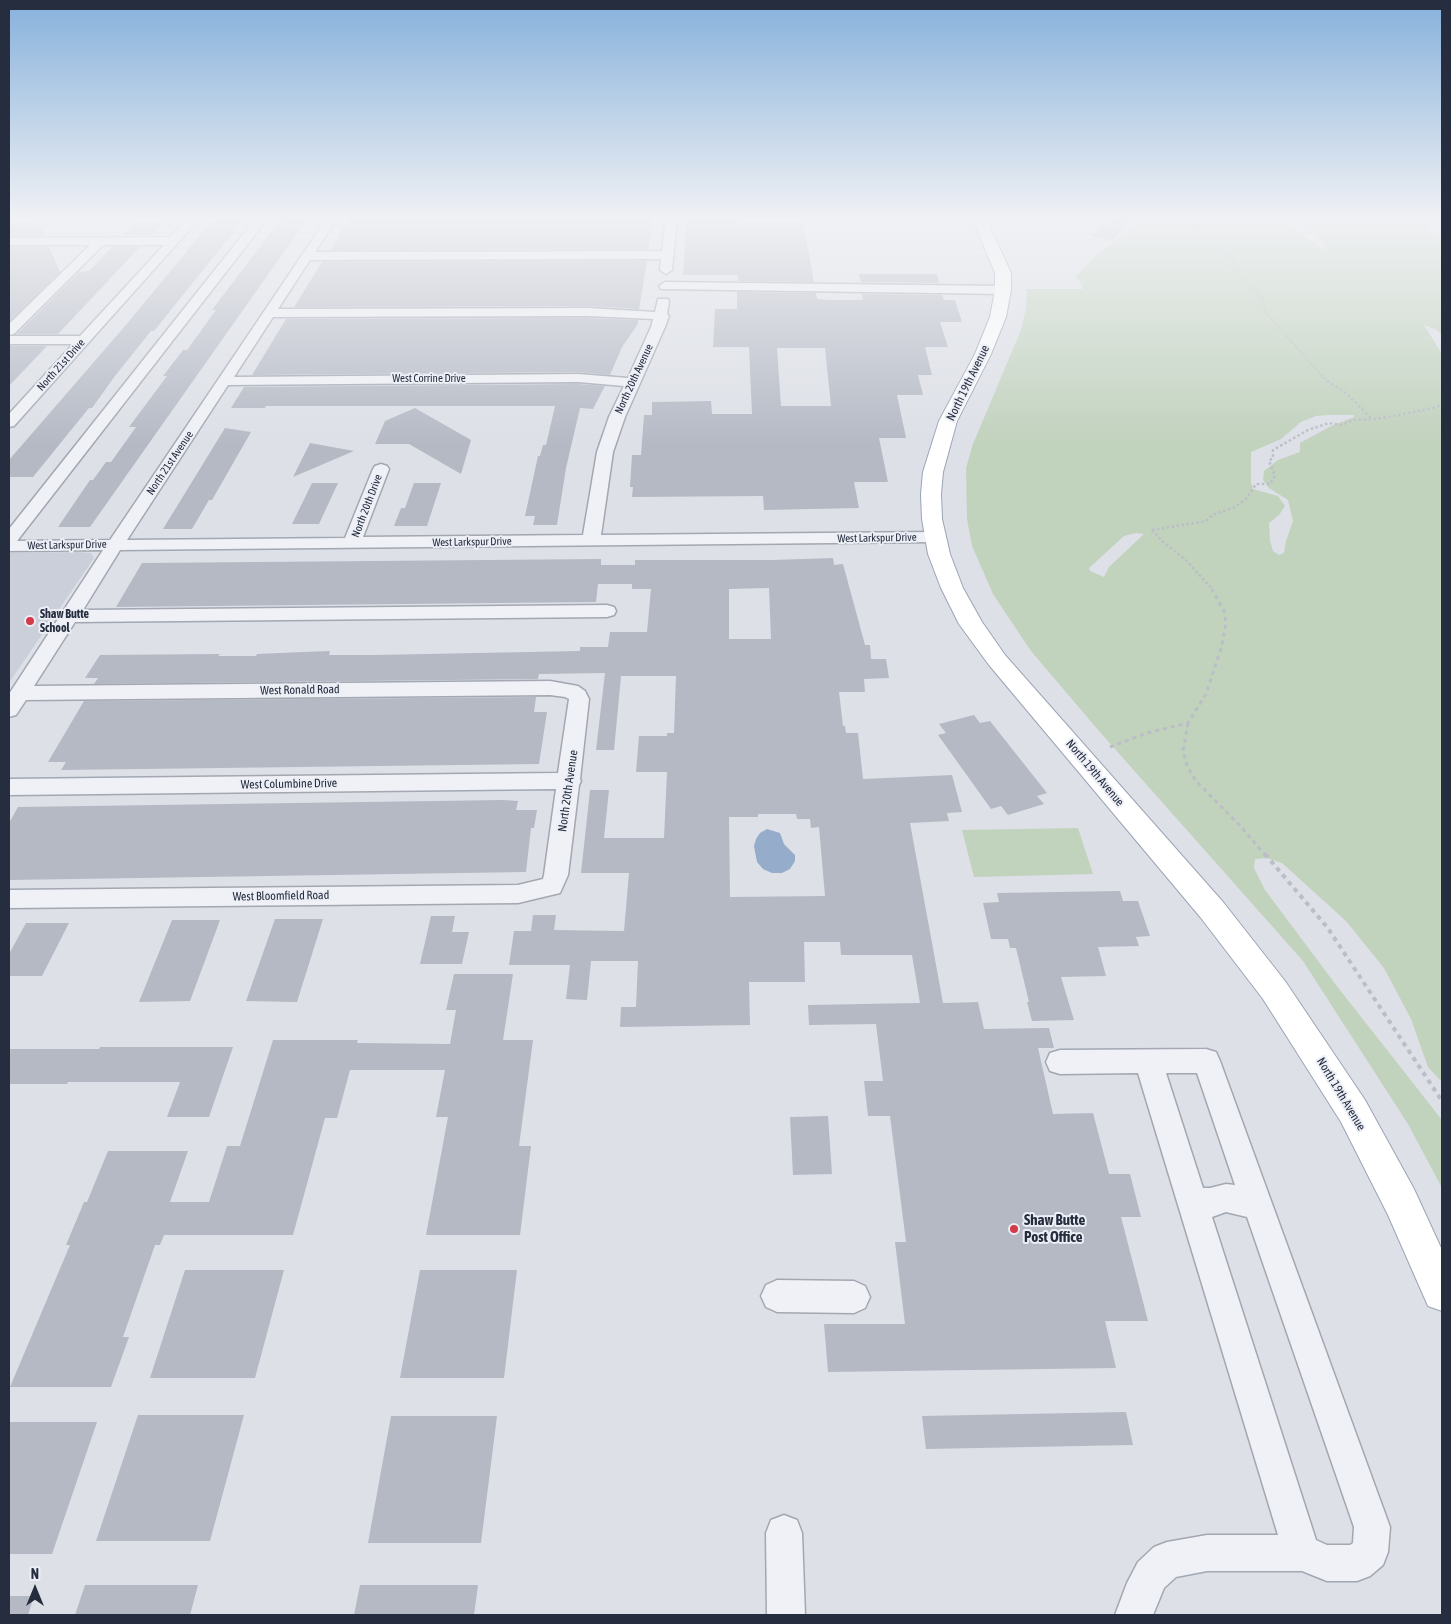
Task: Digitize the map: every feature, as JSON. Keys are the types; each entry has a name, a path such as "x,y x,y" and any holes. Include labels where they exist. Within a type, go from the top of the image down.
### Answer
{"main road":[{"name":"North 19th Avenue","path":"1001,294 998,317 983,354 948,421 933,472 931,494 932,519 940,554 952,588 971,624 997,660 1212,910 1274,990 1353,1111 1406,1211 1442,1292"}],"street":[{"path":"9,331 47,294"},
{"name":"North 21st Drive","path":"9,422 125,294"},
{"path":"9,540 202,294"},
{"name":"North 21st Avenue","path":"14,702 115,545 283,294"},
{"name":"North 20th Avenue","path":"591,540 605,452 617,417 658,327 662,316 664,294"},
{"path":"270,313 596,312 662,316"},
{"path":"9,340 83,340"},
{"name":"West Corrine Drive","path":"224,381 578,378 633,383"},
{"name":"North 20th Drive","path":"352,543 381,469"},
{"name":"West Larkspur Drive","path":"9,546 936,537"},
{"path":"70,616 607,612"},
{"name":"West Ronald Road","path":"14,702 550,688 571,691 578,696"},
{"name":"North 20th Avenue","path":"552,886 556,875 570,781 578,696"},
{"name":"West Columbine Drive","path":"9,787 570,781"},
{"name":"West Bloomfield Road","path":"9,899 518,894 552,886"},
{"path":"1060,1062 1206,1061 1372,1527 1370,1552 1357,1563 1327,1563 1302,1553 1207,1553 1167,1560 1152,1575 1140,1596 1134,1615"},
{"path":"1148,1062 1302,1553"},
{"path":"1192,1203 1210,1203 1226,1198 1240,1200 1258,1207"},
{"path":"777,1296 854,1297"},
{"path":"784,1533 786,1615"}],"path":[{"path":"1259,294 1266,313 1278,327 1330,384 1347,394 1372,419"},
{"path":"1442,404 1434,408 1372,419 1352,420 1342,425 1329,423 1308,430 1289,439 1273,450 1272,458 1269,462 1275,476 1270,484 1256,484 1246,499 1236,507 1212,515 1206,521 1152,530 1162,541 1186,560 1211,587 1224,610 1226,623 1222,645 1206,694 1188,723 1183,751 1187,766 1196,781 1242,828 1327,927 1442,1102"},
{"path":"1110,747 1147,733 1188,723"}],"shaded area":[{"name":"Shaw Butte School","path":"9,553 91,553 94,558 9,683"}],"green space":[{"path":"1027,294 1442,294 1442,335 1437,330 1424,325 1442,354 1442,1082 1428,1067 1411,1019 1384,968 1346,921 1282,863 1267,858 1255,859 1254,868 1265,890 1336,985 1442,1120 1442,1188 1408,1124 1303,961 1099,731 1031,651 993,594 972,546 967,519 966,468 973,444 1021,330","holes":["1354,415 1354,417 1331,426 1300,443 1300,452 1278,460 1264,471 1263,480 1269,488 1288,500 1293,521 1284,553 1279,555 1273,551 1270,541 1269,523 1279,515 1285,506 1278,496 1253,489 1251,483 1251,452 1281,439 1301,422 1316,416","1136,533 1144,534 1109,567 1104,577 1090,571 1089,568 1124,536"]},
{"path":"1078,828 1093,874 974,877 962,830"}],"water":[{"path":"767,829 780,833 784,844 795,855 795,861 790,869 782,873 772,873 763,869 757,862 754,846 756,839 760,833"}],"building":[{"path":"9,294 38,294 9,322"},
{"path":"57,294 96,294 58,334 17,334"},
{"path":"152,294 184,294 154,331 151,331 92,408 89,408 33,477 9,477 9,460"},
{"path":"224,294 255,294 90,527 58,527 90,480 93,480 106,462 111,462 136,427 129,427 167,376 163,376 183,350 187,350 216,310 212,310"},
{"path":"302,294 642,294 639,309 588,306 294,307"},
{"path":"737,294 816,294 817,299 829,300 863,300 862,294 942,295 944,300 955,300 962,322 940,322 948,347 925,347 932,375 918,375 923,395 897,395 906,438 879,438 888,482 854,482 859,508 764,510 763,496 632,497 633,487 630,487 632,455 641,455 644,415 652,415 652,402 711,401 712,414 752,414 749,347 713,347 715,309 737,309","holes":["777,348 825,348 831,406 781,406"]},
{"path":"588,318 638,320 638,324 622,347 610,375 578,372 252,375 286,319"},
{"path":"9,346 47,346 9,386"},
{"path":"578,384 605,386 593,409 580,408 566,468 557,525 533,525 535,516 525,516 538,456 540,456 543,445 546,445 555,406 266,406 265,408 231,408 244,387"},
{"path":"415,408 471,440 461,474 409,444 375,444 385,421"},
{"path":"225,428 251,432 212,500 209,500 192,529 163,529"},
{"path":"310,443 354,451 293,477"},
{"path":"312,483 338,483 319,524 292,524"},
{"path":"414,483 441,483 427,526 394,526 401,508 405,508"},
{"path":"833,558 834,565 843,564 865,645 870,645 871,659 886,659 889,678 864,679 865,692 839,692 843,726 845,726 846,733 858,733 863,779 952,775 962,812 947,813 949,821 910,823 943,1003 978,1002 984,1029 1049,1028 1054,1048 1038,1048 1053,1114 1093,1113 1109,1174 1130,1174 1141,1217 1121,1217 1148,1321 1105,1321 1116,1368 828,1372 824,1324 905,1324 895,1242 906,1242 890,1116 868,1116 864,1081 883,1081 876,1024 809,1025 808,1005 920,1003 912,955 841,955 840,942 804,942 805,982 749,982 750,1025 620,1027 621,1007 636,1007 638,961 591,961 587,1000 566,999 570,965 509,965 514,931 531,931 533,915 556,915 554,930 624,931 629,873 581,873 590,790 609,790 604,838 664,838 667,772 636,772 639,736 667,736 667,733 674,733 676,676 621,676 614,750 596,750 605,673 539,674 538,679 94,684 98,678 85,678 100,655 220,654 218,656 256,656 257,654 330,651 329,655 580,651 580,647 608,647 610,632 647,632 651,589 632,589 632,584 598,584 596,602 116,607 142,563 601,559 601,565 635,565 635,560","holes":["769,588 771,639 729,639 729,589","758,814 796,814 797,819 810,819 811,828 819,827 825,896 730,897 729,817 758,817"]},
{"path":"536,697 534,712 547,712 539,764 61,770 66,762 48,762 84,701"},
{"path":"974,715 980,723 990,721 1047,793 1037,796 1044,804 1008,815 1001,806 991,809 938,735 946,733 939,724"},
{"path":"518,801 516,810 537,810 534,828 531,828 526,872 9,880 9,823 18,807"},
{"path":"1120,891 1123,901 1138,901 1150,936 1136,937 1139,946 1098,947 1106,976 1061,977 1074,1020 1032,1021 1016,948 1010,948 1008,939 991,939 983,903 999,902 997,893"},
{"path":"431,916 455,916 452,932 469,932 462,964 420,964"},
{"path":"275,919 323,919 297,1002 246,1001"},
{"path":"172,920 220,920 190,1001 139,1002"},
{"path":"26,923 69,923 42,976 9,976 9,954"},
{"path":"454,974 513,974 503,1040 533,1040 519,1146 531,1146 520,1235 426,1235 448,1117 436,1117 445,1070 350,1070 337,1118 325,1118 293,1235 164,1235 160,1245 155,1245 123,1337 129,1337 111,1387 10,1387 70,1245 66,1245 84,1202 87,1202 108,1151 188,1151 170,1202 209,1202 227,1146 240,1146 273,1040 358,1040 357,1043 450,1044 456,1010 446,1010"},
{"path":"100,1047 233,1047 209,1117 167,1117 180,1082 9,1084 9,1049 99,1049"},
{"path":"828,1116 832,1174 793,1175 790,1117"},
{"path":"185,1270 284,1270 255,1378 150,1378"},
{"path":"420,1270 517,1270 504,1378 400,1378"},
{"path":"1126,1412 1133,1445 926,1449 922,1416"},
{"path":"138,1415 244,1415 210,1541 96,1541"},
{"path":"391,1416 497,1416 481,1543 368,1543"},
{"path":"9,1422 97,1422 52,1554 9,1554"},
{"path":"85,1585 198,1585 190,1615 75,1615"},
{"path":"360,1585 478,1585 474,1615 354,1615"},
{"path":"9,1596 34,1596 28,1615 9,1615"}],"place":[{"name":"Shaw Butte School","path":"30,621"},
{"name":"Shaw Butte Post Office","path":"1014,1229"}]}
